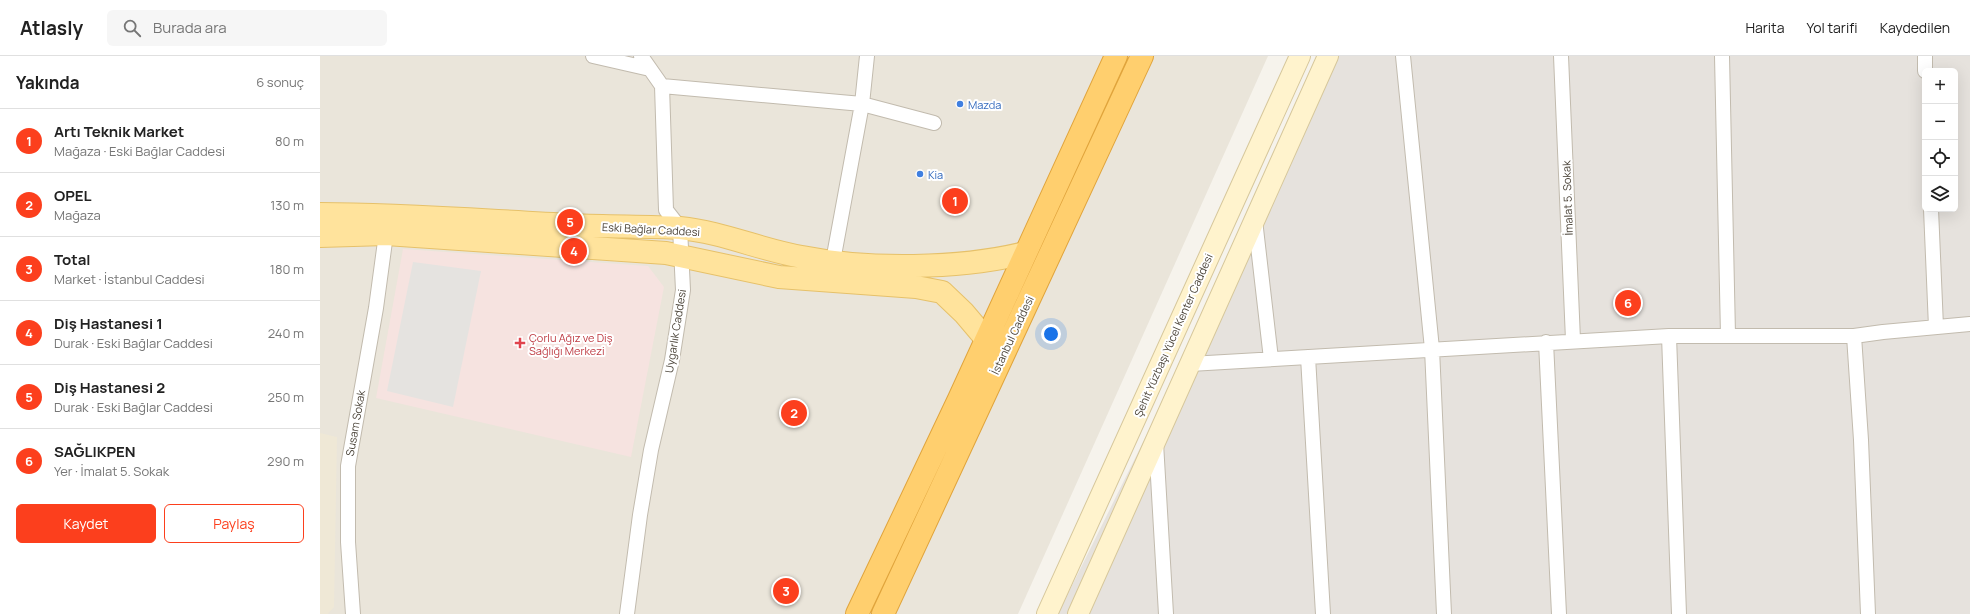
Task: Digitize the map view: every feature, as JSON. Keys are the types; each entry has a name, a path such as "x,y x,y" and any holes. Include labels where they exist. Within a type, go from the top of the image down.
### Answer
{"highway":[{"name":"İstanbul Caddesi","path":"857,614 986,339 1116,56"},
{"name":"İstanbul Caddesi","path":"883,614 1142,56"},
{"path":"853,614 886,551"}],"main road":[{"name":"Eski Bağlar Caddesi","path":"320,214 380,214 576,225 680,228 702,231 803,258 892,266 999,260 1025,253"},
{"name":"Eski Bağlar Caddesi","path":"320,236 386,234 666,253 682,258 779,277 916,287 942,292 964,313 986,339"}],"street":[{"path":"593,56 650,69"},
{"path":"641,56 662,86 666,210 680,228"},
{"path":"833,261 862,104 867,56"},
{"name":"Şehit Yüzbaşı Yücel Kenter Caddesi","path":"1047,614 1300,56"},
{"path":"1078,614 1328,56"},
{"path":"1403,56 1432,349 1444,614"},
{"name":"İmalat 5. Sokak","path":"1561,56 1573,340"},
{"path":"1722,56 1728,335"},
{"path":"1925,56 1925,68"},
{"path":"662,86 862,104 934,123"},
{"path":"1931,212 1936,327"},
{"path":"1255,219 1271,359"},
{"name":"Uygarlık Caddesi","path":"627,614 641,508 651,450 672,360 681,306 683,290 680,228"},
{"name":"Susam Sokak","path":"353,614 348,542 348,466 376,308 386,234"},
{"path":"1190,364 1573,340 1728,335 1854,336 1970,324"},
{"path":"1669,336 1679,614"},
{"path":"1854,336 1861,440 1868,614"},
{"path":"1546,342 1559,614"},
{"path":"1308,357 1323,614"},
{"path":"1156,439 1166,614"}],"shaded area":[{"path":"320,56 1268,56 1018,614 320,614"},
{"path":"1334,56 1970,56 1970,614 1058,614"},
{"name":"Çorlu Ağız ve Diş Sağlığı Merkezi","path":"403,249 648,266 664,287 631,457 376,398"},
{"path":"413,262 481,271 453,407 387,391"},
{"path":"320,433 337,437 334,607 328,614 320,614"}],"place":[{"name":"Mazda","path":"960,104"},
{"name":"Kia","path":"920,174"},
{"name":"Artı Teknik Market","path":"955,201"},
{"name":"Diş Hastanesi 2","path":"570,222"},
{"name":"Diş Hastanesi 1","path":"574,251"},
{"name":"SAĞLIKPEN","path":"1628,303"},
{"name":"Çorlu Ağız ve Diş Sağlığı Merkezi","path":"520,343"},
{"name":"OPEL","path":"794,413"},
{"name":"Total","path":"786,591"}]}
